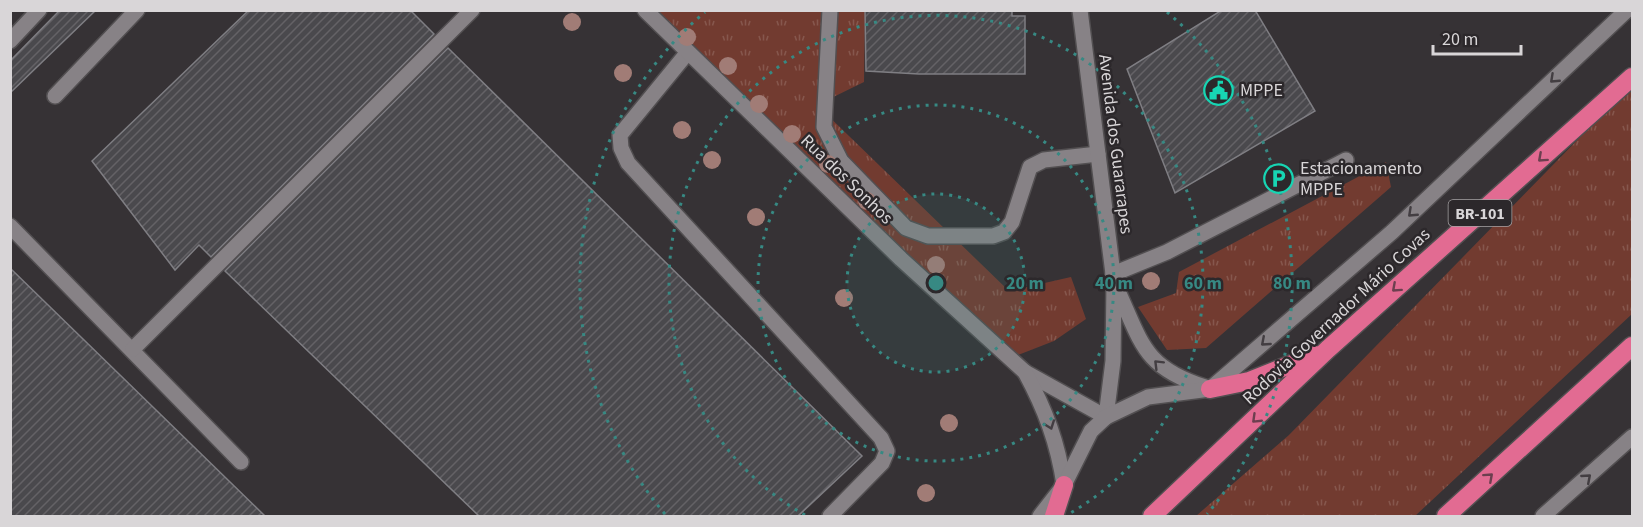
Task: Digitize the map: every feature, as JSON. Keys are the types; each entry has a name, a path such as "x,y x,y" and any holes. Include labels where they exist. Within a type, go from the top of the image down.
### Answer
{"highway":[{"name":"Rodovia Governador Mário Covas","path":"1152,516 1328,349 1632,77"},
{"path":"1446,516 1632,346"},
{"path":"1210,389 1249,381 1328,349"},
{"path":"1054,516 1064,485"}],"main road":[{"path":"10,41 39,10"},
{"path":"55,96 136,10"},
{"path":"133,349 472,10"},
{"name":"Rua dos Sonhos","path":"645,10 901,259 1025,372 1106,417"},
{"path":"830,10 824,127 841,161 906,228 928,236 993,236 1004,232 1012,222 1030,167 1044,160 1098,154"},
{"name":"Avenida dos Guararapes","path":"1080,10 1113,278 1113,361 1106,417"},
{"path":"1040,516 1064,485 1091,431 1106,417 1148,397 1210,389 1392,232 1627,10"},
{"path":"688,52 620,135 621,148 628,163 881,438 886,451 882,463 830,516"},
{"path":"1113,278 1346,160"},
{"path":"10,226 133,349 241,462"},
{"name":"Avenida dos Guararapes","path":"1113,278 1147,352 1155,363 1181,379 1210,389"},
{"name":"Rua dos Sonhos","path":"1025,372 1045,410 1055,437 1064,485"},
{"path":"1543,516 1632,436"}],"green space":[{"path":"637,11 865,11 864,82 817,105 1009,291 1071,277 1086,319 1054,341 1018,355 982,342"},
{"path":"1632,90 1632,314 1415,516 1196,516 1289,435 1592,125"},
{"path":"1386,162 1391,187 1206,348 1167,350 1138,307 1176,293 1179,272"}],"building":[{"path":"60,10 96,10 10,93 10,61"},
{"path":"249,10 410,10 434,34 211,257 199,245 175,270 92,161"},
{"path":"865,10 1012,10 1012,16 1025,16 1025,74 919,74 866,71"},
{"name":"MPPE","path":"1222,10 1255,10 1315,111 1175,193 1127,69"},
{"path":"448,48 862,456 798,516 479,516 225,271"},
{"path":"10,268 265,516 10,516"}],"place":[{"name":"MPPE","path":"1219,90"},
{"name":"Estacionamento MPPE","path":"1279,178"}]}
